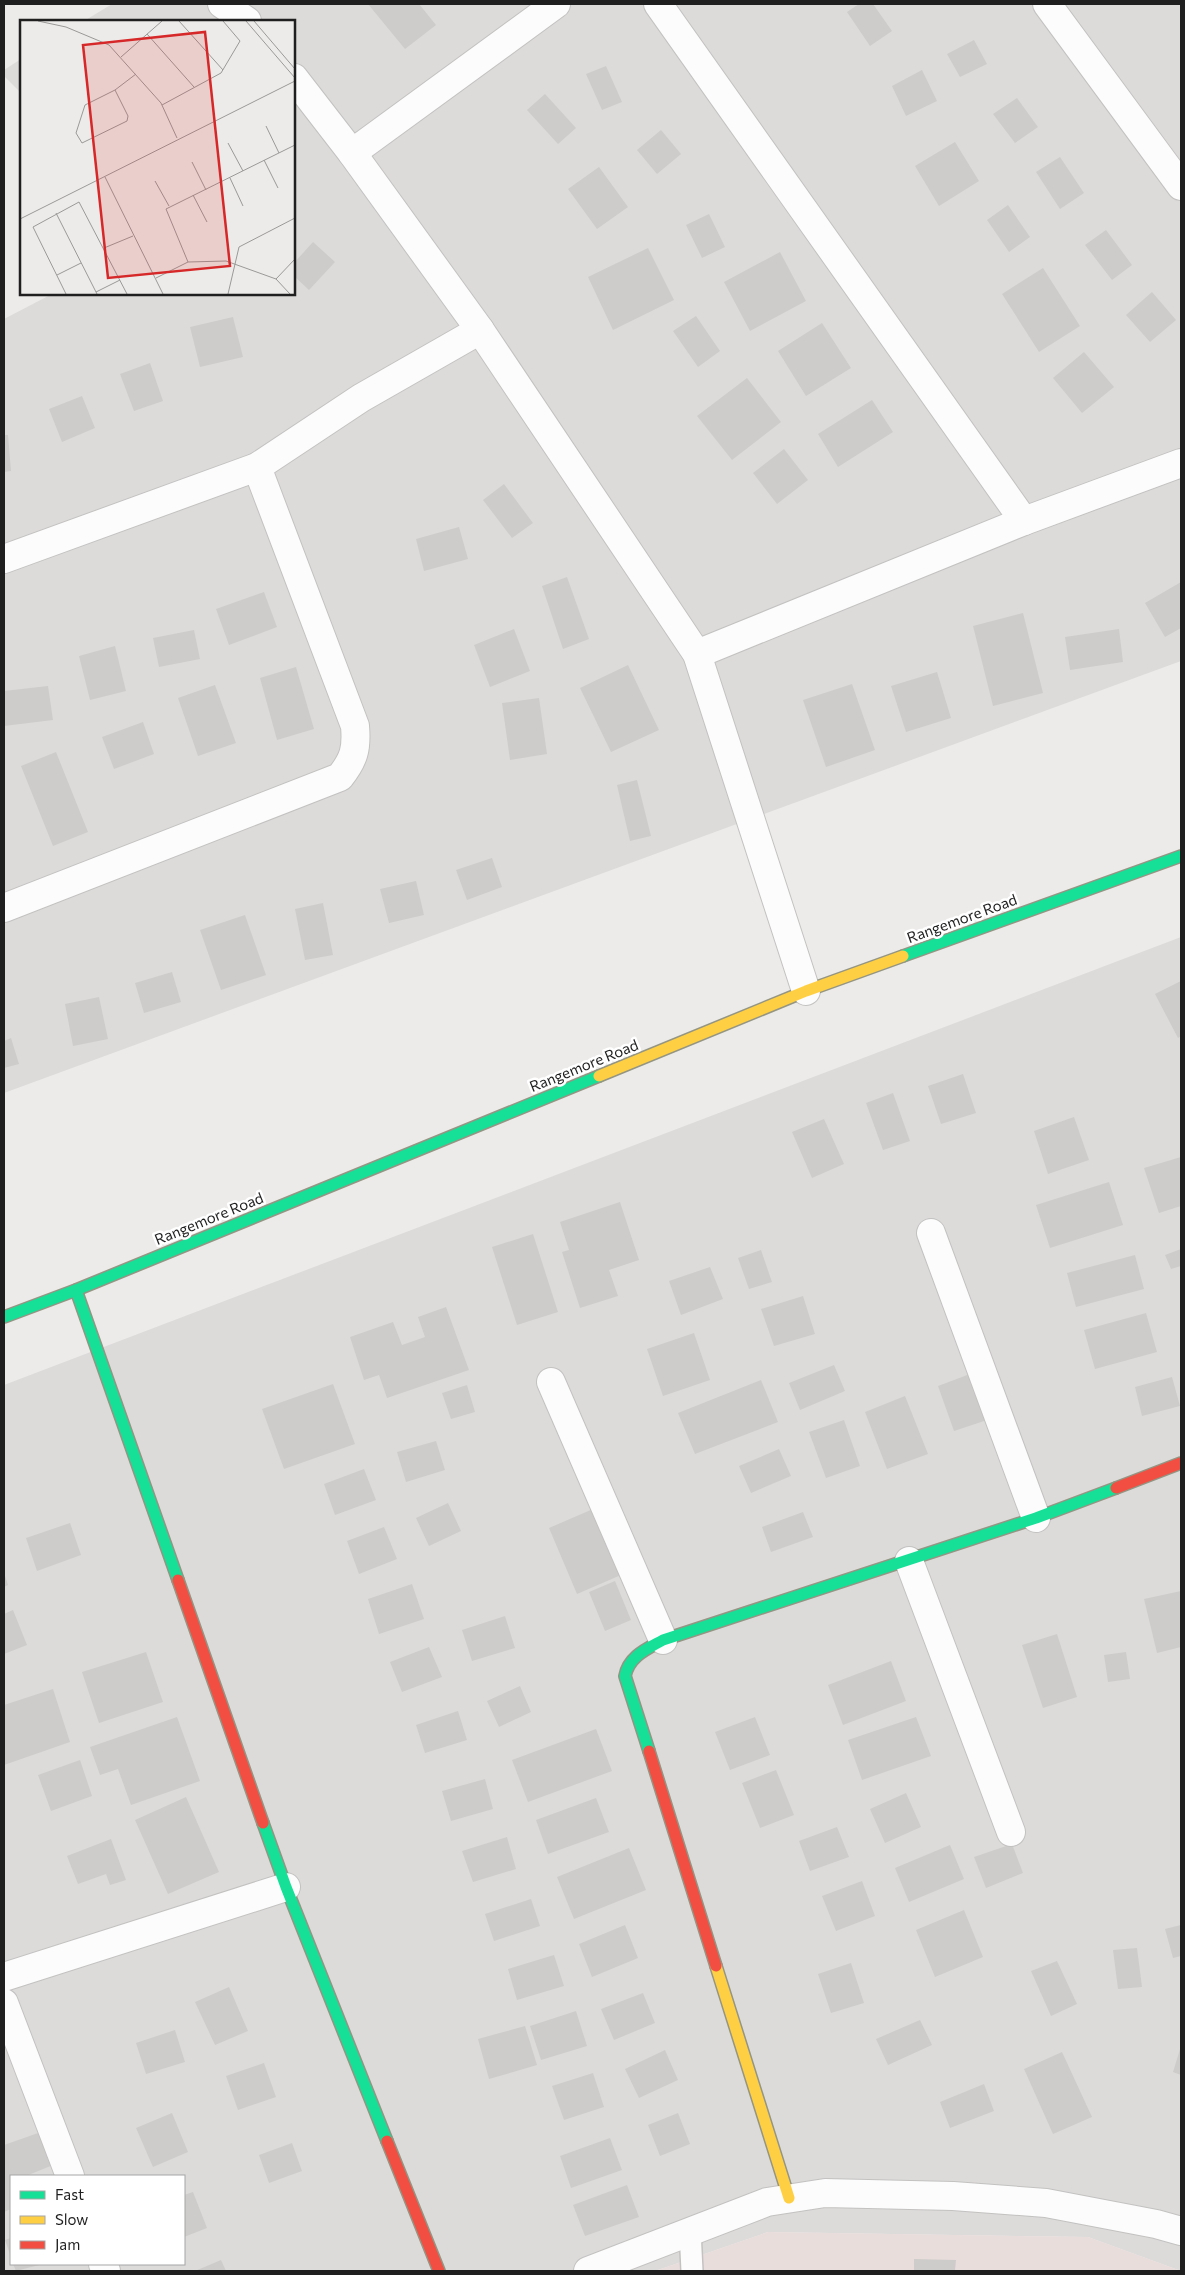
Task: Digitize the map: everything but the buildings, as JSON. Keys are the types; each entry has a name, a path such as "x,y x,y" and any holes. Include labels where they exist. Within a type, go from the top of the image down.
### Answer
{"street":[{"path":"222,4 246,20"},
{"path":"352,153 556,4"},
{"path":"658,4 1024,521"},
{"path":"1047,4 1181,186"},
{"path":"295,79 352,153 480,330 697,654 806,991"},
{"path":"4,559 257,468 361,398 480,330"},
{"path":"697,654 1024,521 1181,463"},
{"path":"4,908 340,778 348,766 355,753 355,726 257,468"},
{"name":"Rangemore Road","path":"4,1317 76,1290 806,991 1181,856"},
{"path":"931,1233 1036,1518"},
{"path":"76,1290 286,1887 439,2271"},
{"path":"551,1382 663,1640"},
{"path":"789,2198 625,1676 625,1666 630,1660 663,1640 1036,1518 1181,1462"},
{"path":"909,1561 1011,1832"},
{"path":"4,1976 286,1887"},
{"path":"4,2003 70,2175"},
{"path":"588,2271 690,2230 767,2202 825,2193 870,2193 1046,2203 1156,2224 1181,2231"}],"lane":[{"path":"690,2230 692,2271"}],"shaded area":[{"path":"112,4 1181,4 1181,661 4,1093 4,319 50,295 295,295 295,20 86,20"},
{"path":"20,60 20,92 4,76 4,70"},
{"path":"1181,937 1181,2271 1088,2237 768,2232 655,2271 4,2271 4,1385"},
{"path":"768,2232 1088,2237 1181,2271 655,2271"}],"traffic: fast":[{"path":"903,956 1181,856"},
{"path":"4,1317 76,1290 599,1076"},
{"path":"76,1290 178,1580"},
{"path":"649,1751 625,1676 630,1663 635,1658 663,1640 1036,1518 1116,1488"},
{"path":"263,1823 286,1887 387,2141"}],"traffic: slow":[{"path":"599,1076 806,991 903,956"},
{"path":"716,1966 789,2198"}],"traffic: jam":[{"path":"1116,1488 1181,1463"},
{"path":"178,1580 263,1823"},
{"path":"649,1751 716,1966"},
{"path":"387,2141 439,2271"}]}
